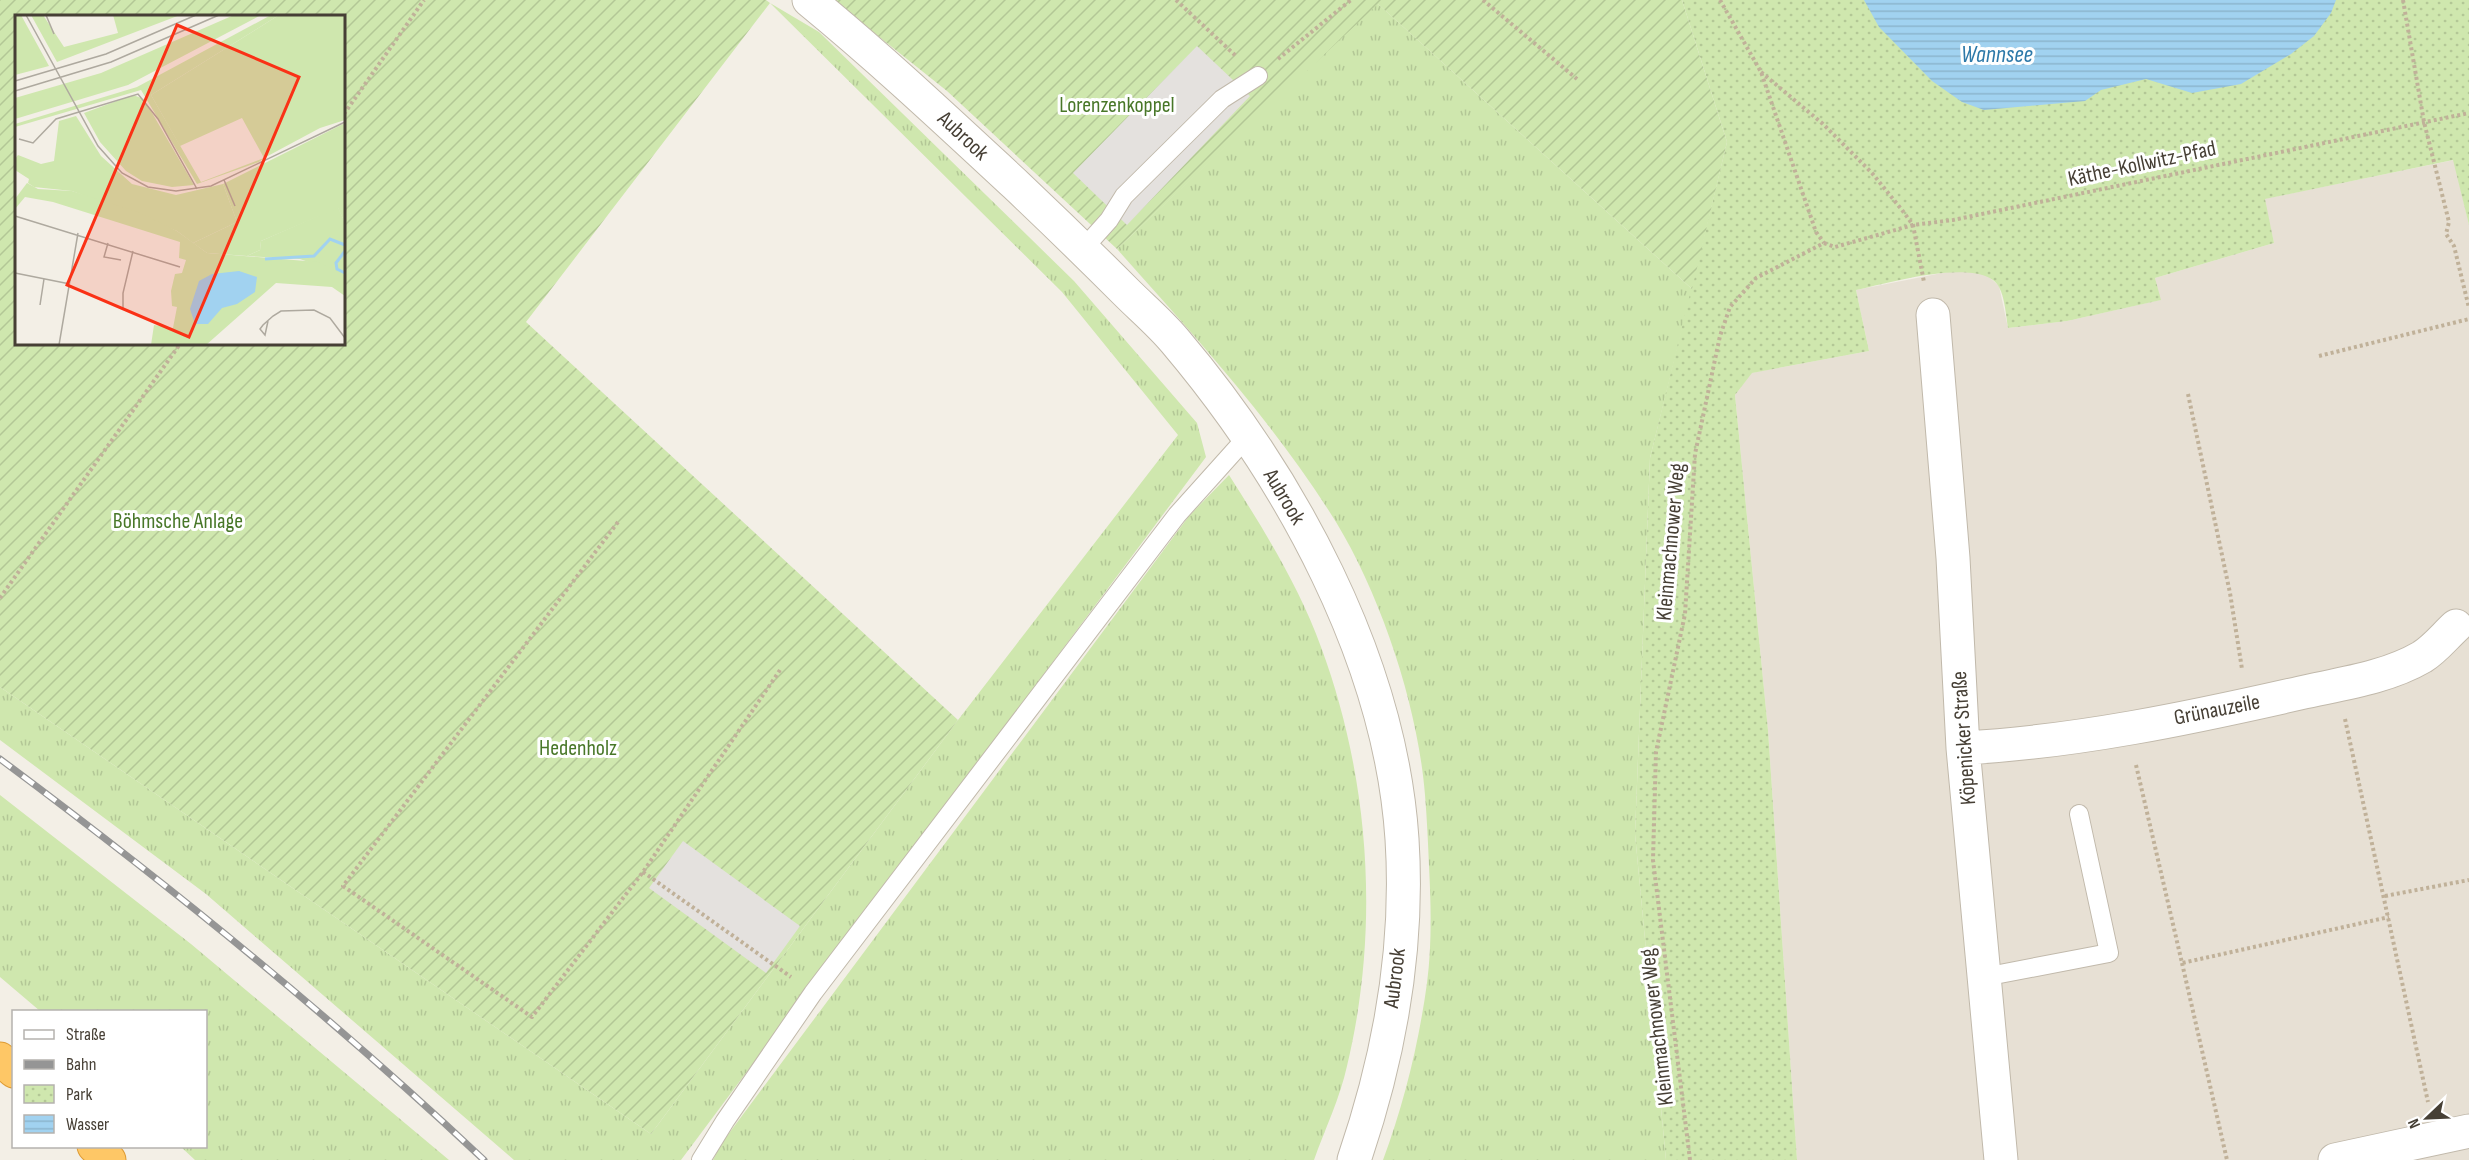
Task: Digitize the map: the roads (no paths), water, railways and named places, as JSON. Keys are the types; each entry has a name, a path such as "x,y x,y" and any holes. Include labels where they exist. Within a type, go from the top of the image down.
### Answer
{"highway":[{"path":"0,1059 12,1069"},
{"path":"96,1148 109,1160"}],"street":[{"name":"Aubrook","path":"809,0 872,51 1083,249 1173,338 1247,437 1302,525 1339,600 1369,678 1390,759 1401,838 1402,916 1394,1002 1375,1100 1354,1160"},
{"name":"Köpenicker Straße","path":"1933,315 1952,546 1963,748 2001,1160"},
{"name":"Grünauzeile","path":"1963,748 2019,745 2127,727 2247,705 2337,684 2392,670 2423,656 2456,626"},
{"path":"2335,1160 2450,1141"}],"lane":[{"path":"1083,249 1109,220 1124,196 1197,123 1222,99 1258,76"},
{"path":"701,1160 813,993 1177,515 1247,437"},
{"path":"1984,977 2109,953 2079,814"}],"water":[{"name":"Wannsee","path":"1864,0 2336,0 2331,13 2314,36 2291,54 2241,84 2192,93 2146,79 2101,90 2085,101 1984,110 1962,102 1932,81 1879,27"}],"railway":[{"path":"0,759 125,854 248,953 368,1055 484,1160"}],"park label":[{"name":"Lorenzenkoppel","path":"1117,105"},
{"name":"Böhmsche Anlage","path":"178,521"},
{"name":"Hedenholz","path":"578,748"}]}
